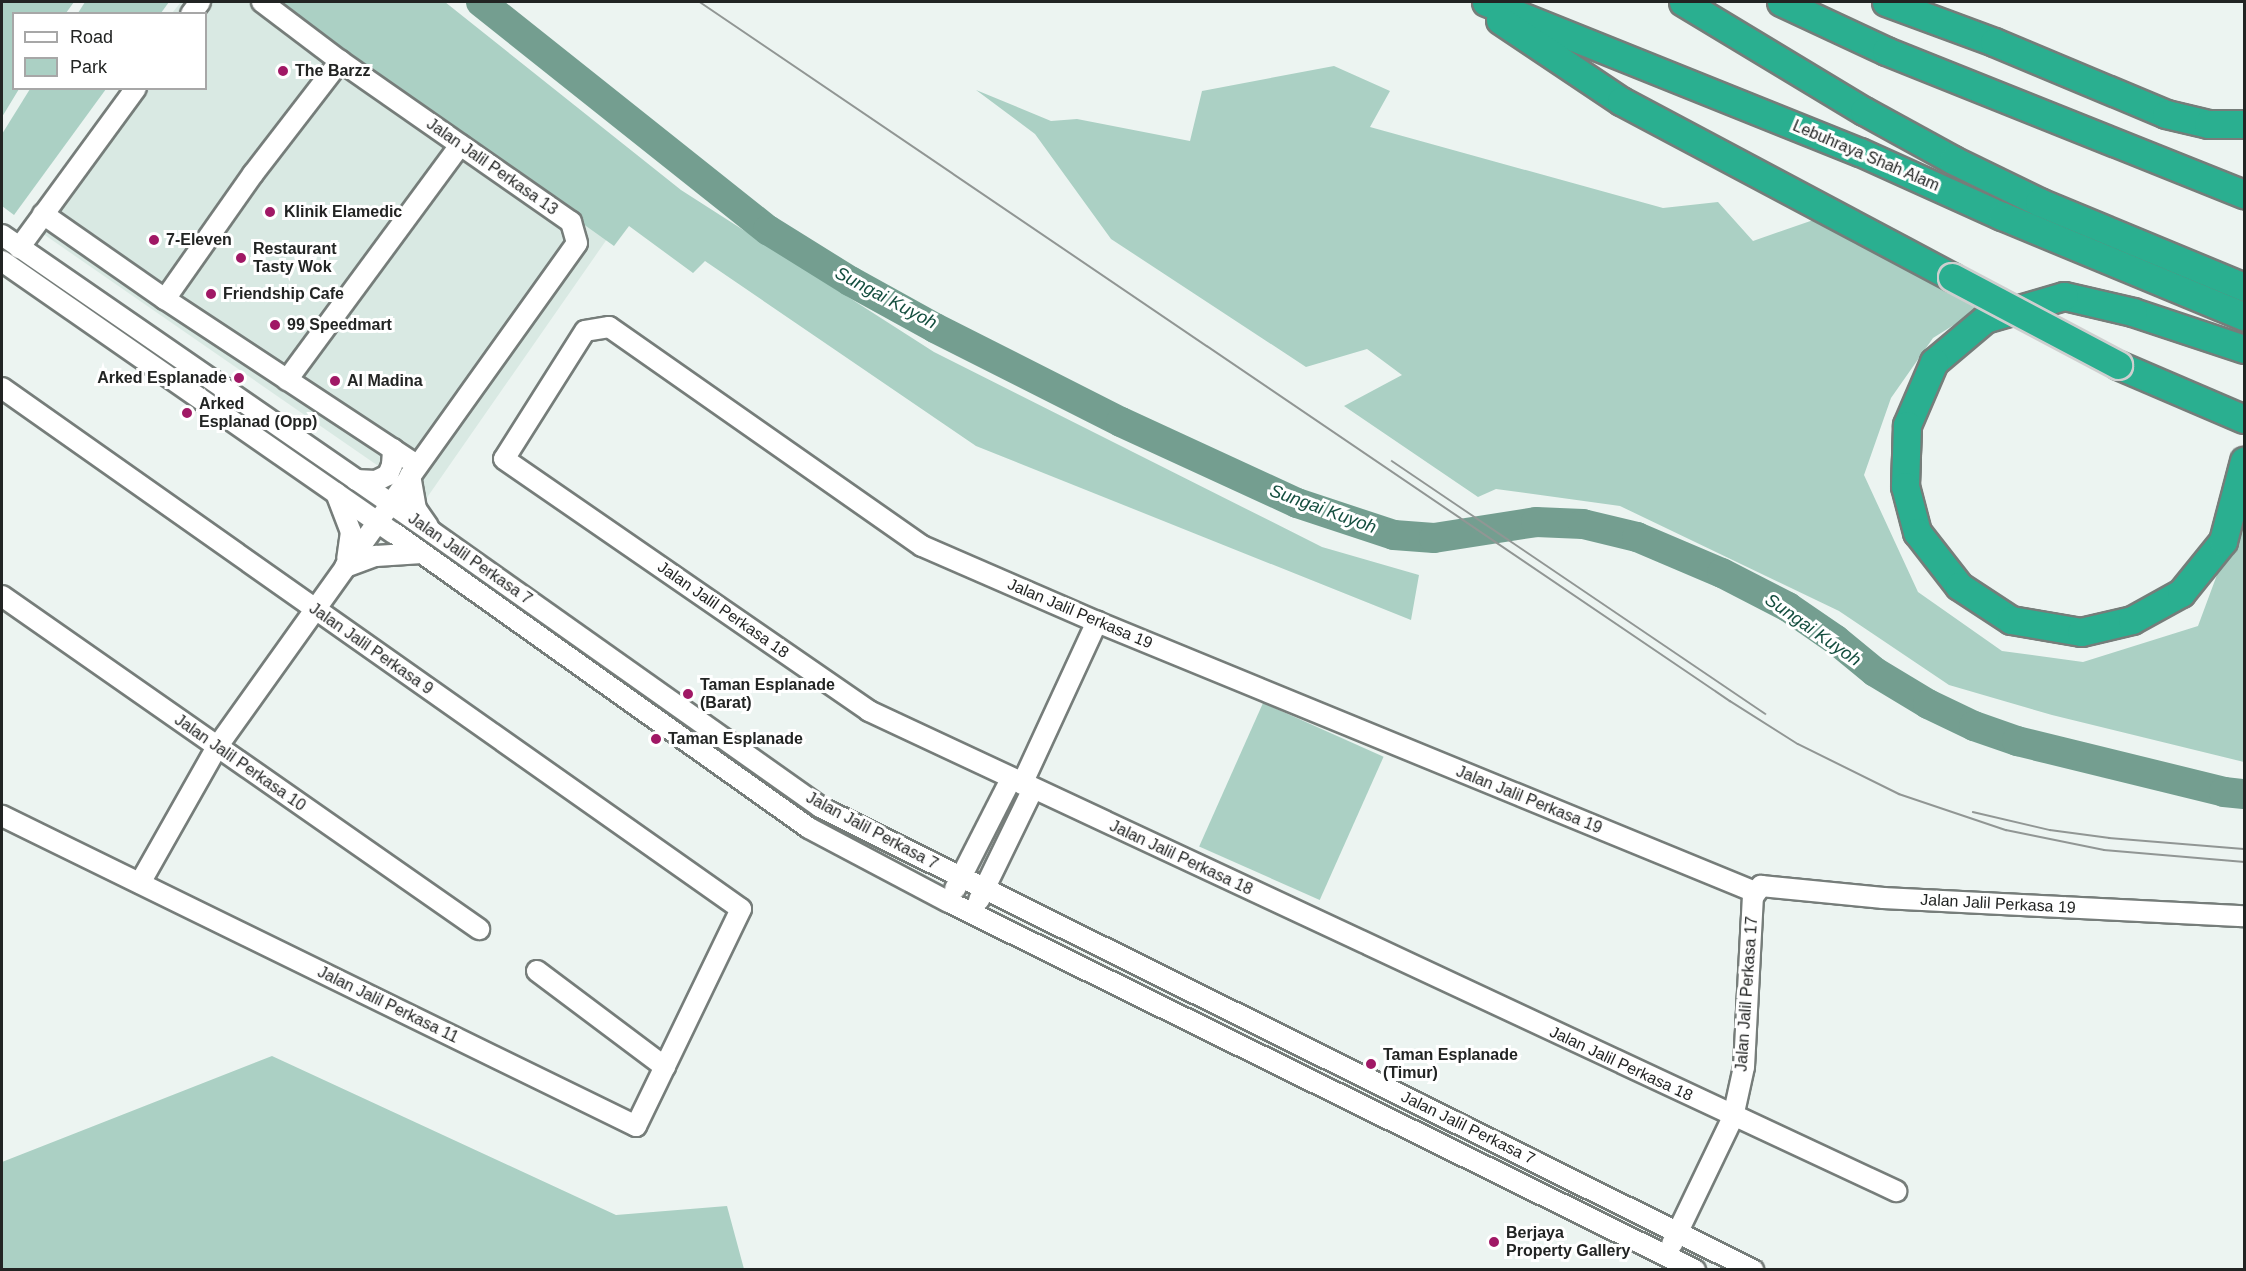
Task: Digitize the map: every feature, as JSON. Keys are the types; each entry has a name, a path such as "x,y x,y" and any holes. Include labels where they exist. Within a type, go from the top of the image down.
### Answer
{"highway":[{"path":"1472,2 1621,101 2118,365 2213,408 2244,419"},
{"name":"Lebuhraya Shah Alam","path":"1486,2 1860,152 2002,216 2244,316"},
{"name":"Lebuhraya Shah Alam","path":"1683,2 1864,111 1953,160 2061,212 2244,287"},
{"path":"1781,2 1886,51 2244,194"},
{"path":"1886,2 1994,42 2166,114 2208,124 2244,124"},
{"path":"2241,473 2223,541 2181,593 2132,620 2081,632 2011,620 1959,586 1917,532 1905,486 1907,425 1934,362 1985,319 2064,296 2133,312 2244,349"},
{"path":"2213,408 2244,441"}],"street":[{"name":"Jalan Jalil Perkasa 13","path":"140,883 216,747 577,243 571,222 340,61 262,2"},
{"path":"165,298 253,174 340,61"},
{"path":"19,248 135,90"},
{"path":"287,380 460,145"},
{"path":"43,214 287,380 393,449 413,470 416,508 432,532"},
{"name":"Jalan Jalil Perkasa 7","path":"2,235 432,532 820,807 1753,1269"},
{"name":"Jalan Jalil Perkasa 7","path":"2,261 377,521 809,828 949,902 1695,1269"},
{"name":"Jalan Jalil Perkasa 19","path":"504,459 585,331 609,327 922,546 1097,622 1754,895 1766,885 1882,898 2244,916"},
{"name":"Jalan Jalil Perkasa 9","path":"2,388 741,909 665,1067"},
{"path":"356,480 376,481 388,476 392,465 393,449"},
{"name":"Jalan Jalil Perkasa 18","path":"504,459 869,711 1733,1117 1896,1191"},
{"path":"336,493 351,532 345,567 376,556 422,553"},
{"name":"Jalan Jalil Perkasa 10","path":"2,596 479,928"},
{"path":"972,913 984,889 1022,784 1097,622"},
{"path":"949,902 961,877 1022,784"},
{"name":"Jalan Jalil Perkasa 11","path":"2,816 636,1126 665,1067"},
{"name":"Jalan Jalil Perkasa 17","path":"1667,1255 1733,1117 1744,1067 1754,895"},
{"path":"537,971 665,1067"}],"shaded area":[{"path":"181,2 286,2 614,229 426,499 26,222 119,90 207,90 207,12 173,12"}],"green space":[{"path":"2,2 74,2 67,12 12,12 12,90 18,90 2,117"},
{"path":"85,2 169,2 162,12 79,12"},
{"path":"273,2 445,2 681,190 934,352 1322,547 1419,575 1411,620 976,446 705,261 693,273 629,226 614,246"},
{"path":"1334,66 1390,91 1370,127 1663,208 1718,202 1753,241 1822,217 1981,308 1933,338 1891,398 1864,475 1918,592 2002,651 2083,662 2198,626 2244,502 2244,762 2052,715 1949,685 1839,611 1620,506 1496,489 1478,497 1344,406 1402,375 1367,349 1306,367 1111,239 1035,134 976,90 1051,121 1077,119 1190,141 1202,91"},
{"path":"29,90 105,90 14,215 2,206 2,134"},
{"path":"1263,703 1384,757 1320,900 1199,846"},
{"path":"272,1056 616,1215 727,1206 744,1269 2,1269 2,1162"}],"waterway":[{"name":"Sungai Kuyoh","path":"481,2 768,230 850,281 935,328 1121,422 1297,503 1394,535 1434,538 1536,522 1583,524 1637,537 1722,573 1788,607 1836,640 1875,672 1928,704 1974,726 2017,741 2224,792 2244,794"}],"tram line":[{"path":"700,2 1730,701 1798,744 1899,794 2006,830 2104,850 2244,862"},
{"path":"1392,461 1765,714"},
{"path":"1973,812 2050,830 2109,838 2244,849"}],"place":[{"name":"The Barzz","path":"283,71"},
{"name":"Klinik Elamedic","path":"270,212"},
{"name":"7-Eleven","path":"154,240"},
{"name":"Restaurant Tasty Wok","path":"241,258"},
{"name":"Friendship Cafe","path":"211,294"},
{"name":"99 Speedmart","path":"275,325"},
{"name":"Arked Esplanade","path":"239,378"},
{"name":"Al Madina","path":"335,381"},
{"name":"Arked Esplanad (Opp)","path":"187,413"},
{"name":"Taman Esplanade (Barat)","path":"688,694"},
{"name":"Taman Esplanade","path":"656,739"},
{"name":"Taman Esplanade (Timur)","path":"1371,1064"},
{"name":"Berjaya Property Gallery","path":"1494,1242"}]}
